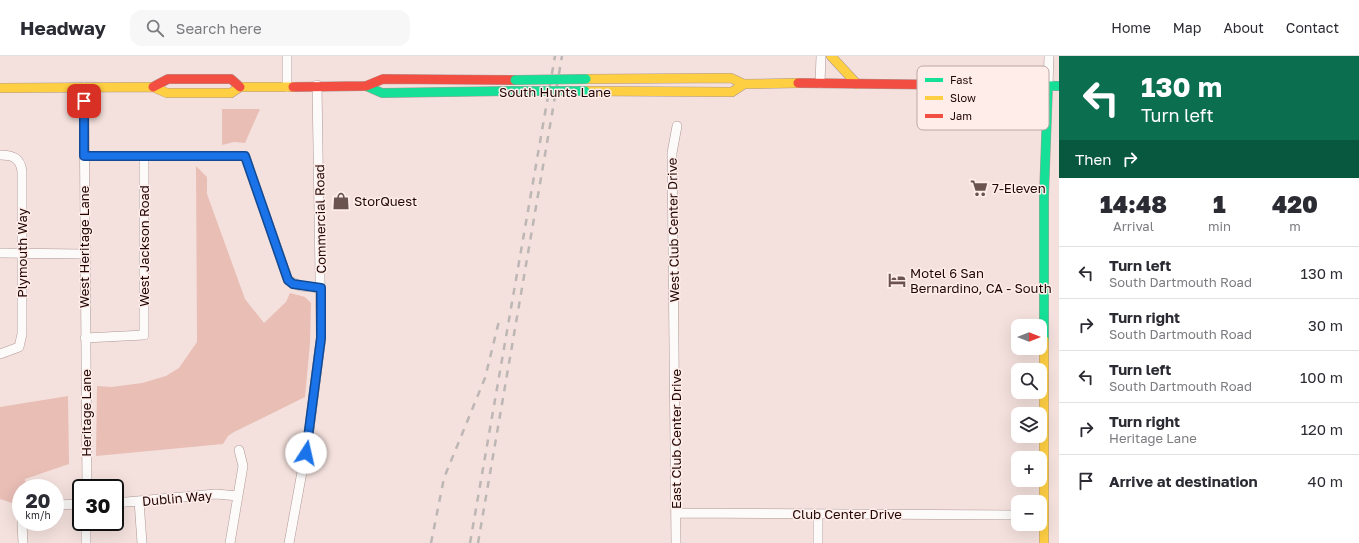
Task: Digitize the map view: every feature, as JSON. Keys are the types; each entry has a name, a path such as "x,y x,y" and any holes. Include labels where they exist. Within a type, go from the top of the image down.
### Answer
{"main road":[{"path":"831,56 856,84"},
{"name":"South Hunts Lane","path":"366,86 383,79 586,80 731,78 744,84 820,83 917,85"},
{"name":"South Hunts Lane","path":"0,88 153,86 168,79 231,79 240,87"},
{"name":"South Hunts Lane","path":"153,86 167,93 231,93 240,87 287,87 317,85 366,86 382,93 513,91 732,92 744,84"},
{"path":"1042,495 1044,195 1046,130"},
{"path":"1043,531 1044,543"}],"street":[{"path":"287,56 287,87"},
{"path":"820,83 821,56"},
{"path":"1049,56 1049,66"},
{"name":"Commercial Road","path":"289,543 308,439 321,338 317,85"},
{"path":"84,87 84,156 245,156 288,280 293,284 321,288"},
{"name":"West Club Center Drive","path":"675,334 672,152 677,126"},
{"name":"Plymouth Way","path":"0,155 9,155 16,158 21,164 22,253 21,341 19,347 0,354"},
{"name":"West Heritage Lane","path":"84,156 86,338"},
{"name":"West Jackson Road","path":"86,338 144,335 144,157"},
{"path":"0,253 84,254"},
{"name":"East Club Center Drive","path":"675,334 676,543"},
{"name":"Heritage Lane","path":"86,338 87,479"},
{"path":"230,543 243,466 239,450"},
{"name":"Dublin Way","path":"124,502 216,494 238,496"},
{"path":"139,501 142,543"},
{"name":"Club Center Drive","path":"676,513 1011,515"},
{"path":"818,514 818,543"},
{"path":"22,531 23,543"},
{"path":"86,531 86,543"}],"shaded area":[{"path":"222,109 260,109 245,143 234,142 222,145"},
{"path":"196,166 207,177 207,194 245,299 264,323 286,302 290,293 305,297 311,303 310,343 305,397 234,432 228,436 223,444 96,456 97,386 112,387 142,383 166,376 179,368 197,342"},
{"path":"68,396 69,464 25,479 12,479 12,503 0,499 0,407"}],"railway":[{"path":"470,543 555,56"},
{"path":"478,543 562,56"},
{"path":"431,543 444,478 485,378 499,321"}],"traffic: fast":[{"path":"515,80 586,79"},
{"path":"366,86 382,93 513,91"},
{"path":"1049,86 1059,86"},
{"path":"513,91 585,91"},
{"path":"1044,319 1044,195 1046,130"}],"traffic: slow":[{"path":"831,56 857,84"},
{"path":"586,79 731,78 744,84 798,83"},
{"path":"585,91 732,92 744,84"},
{"path":"0,88 153,87 167,93 231,93 240,87 293,87"},
{"path":"1044,355 1044,543"}],"traffic: jam":[{"path":"153,87 168,79 231,79 240,87"},
{"path":"293,87 366,86 383,79 515,80"},
{"path":"798,83 917,84"}],"place":[{"name":"7-Eleven","path":"979,188"},
{"name":"StorQuest","path":"341,201"},
{"name":"Motel 6 San Bernardino, CA - South","path":"897,280"}],"route":[{"path":"84,101 84,156 245,156 288,280 293,284 300,286 321,288 321,338 306,453"}]}
